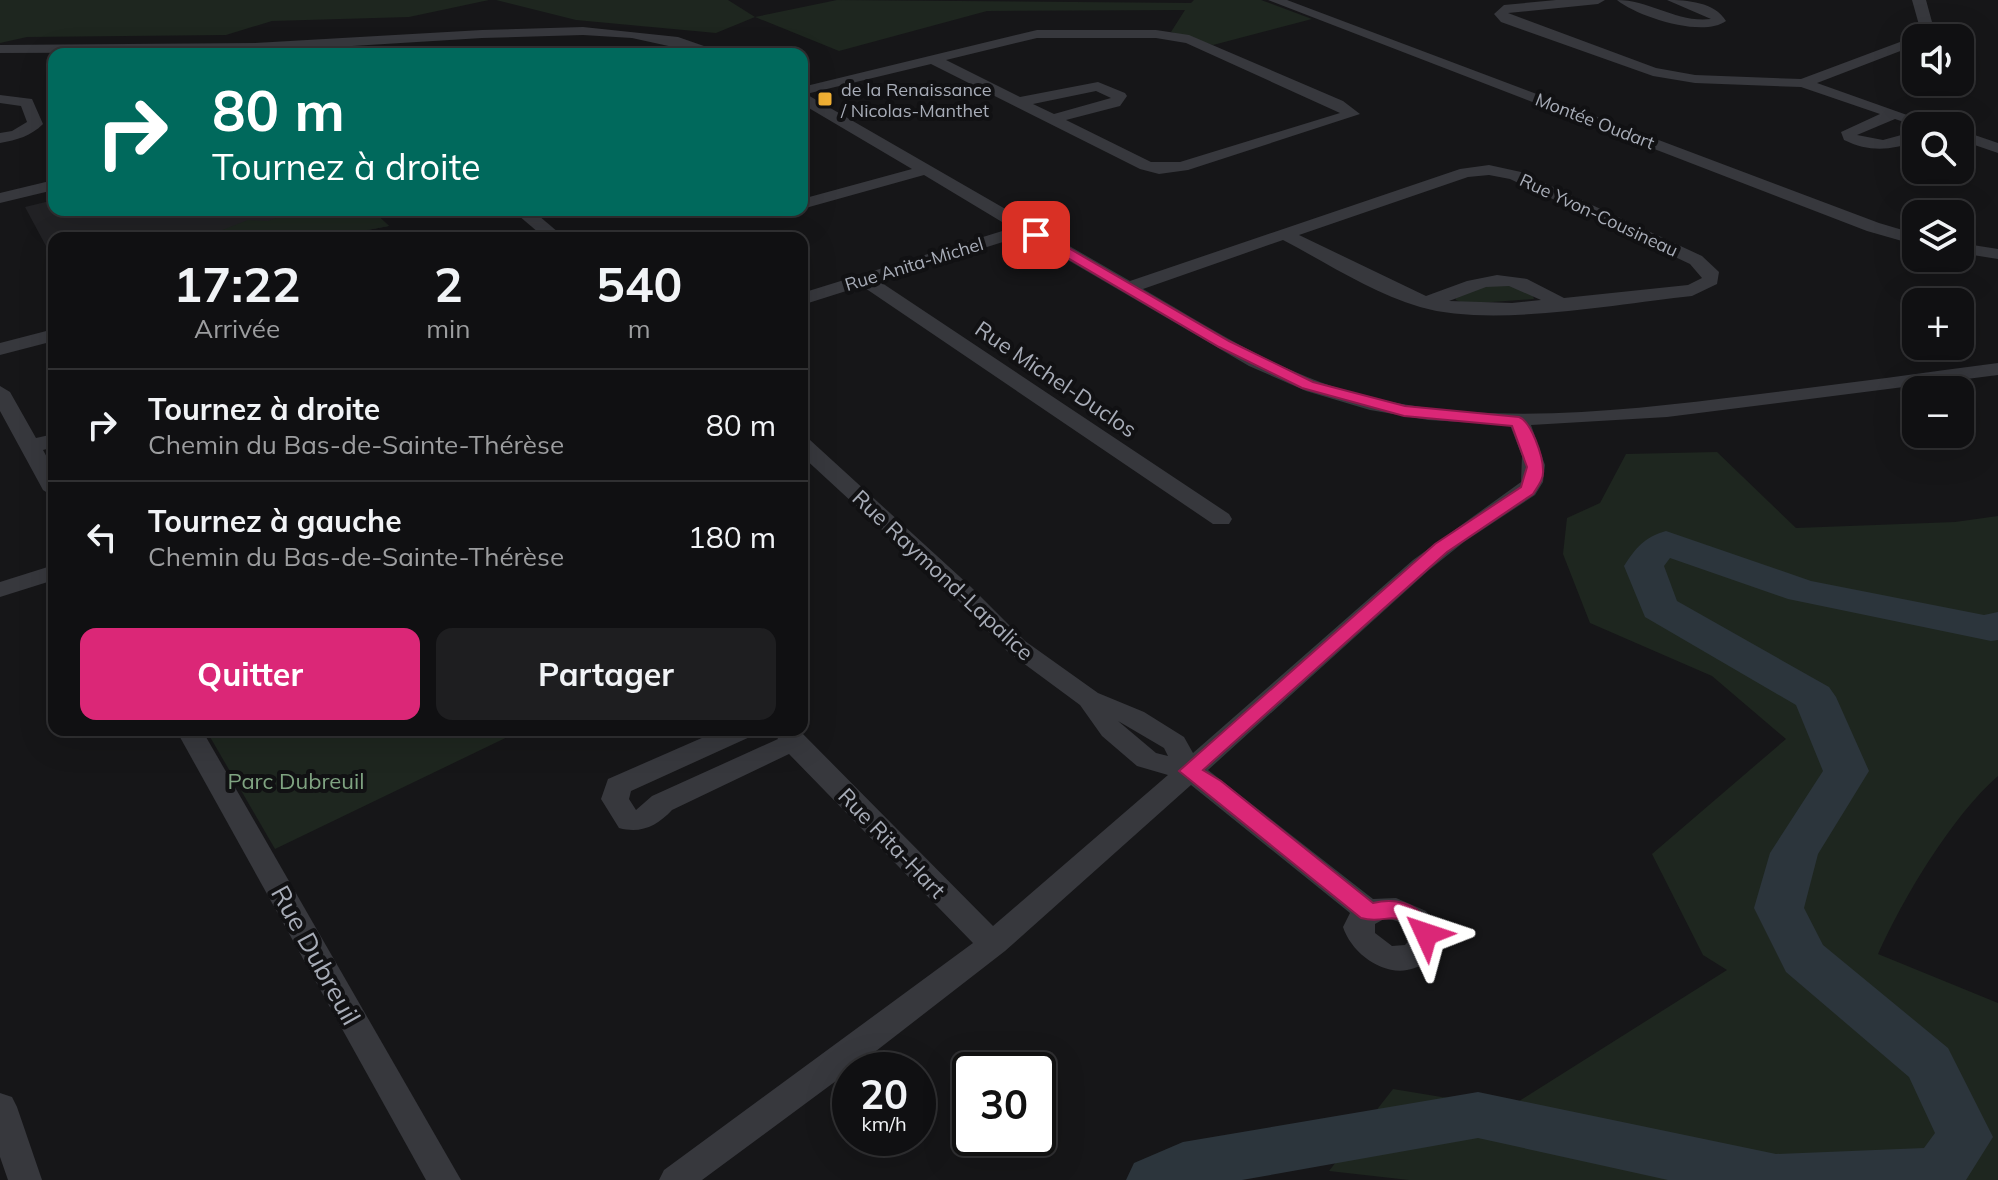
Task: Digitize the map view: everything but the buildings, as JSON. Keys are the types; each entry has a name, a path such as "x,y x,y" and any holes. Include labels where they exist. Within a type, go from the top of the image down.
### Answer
{"street":[{"name":"Montée Oudart","path":"1275,0 1902,236"},
{"path":"1598,0 1504,9 1501,14 1506,19 1671,77 1803,83 1902,117"},
{"path":"1624,0 1682,20 1697,23 1719,21 1715,14 1674,0"},
{"path":"1919,0 1927,24"},
{"path":"808,90 932,59 1037,34 1167,35 1189,39 1338,104 1352,114 1182,167 1159,169 1146,166 932,59"},
{"path":"319,48 559,37 652,38 694,48"},
{"path":"1803,83 1902,45"},
{"path":"0,49 48,49"},
{"path":"1018,102 1098,86 1120,96 1115,103 1052,119"},
{"path":"0,99 27,102 35,124 17,135 0,138"},
{"path":"808,102 1256,362 1330,393 1417,413 1519,421 1656,412 1998,369"},
{"path":"1894,114 1849,132 1850,137 1874,147 1890,147 1902,142"},
{"path":"1974,140 1998,148"},
{"path":"808,202 925,170"},
{"name":"Rue Yvon-Cousineau","path":"1127,288 1284,234 1463,173 1489,170 1515,175 1696,260 1710,272 1711,280 1692,290 1561,304 1468,309 1427,303 1403,295 1284,234"},
{"path":"0,198 48,186"},
{"path":"0,207 48,195"},
{"path":"528,216 548,232"},
{"name":"Rue Anita-Michel","path":"808,297 1026,229"},
{"path":"1974,250 1998,254"},
{"name":"Rue Michel-Duclos","path":"864,279 1221,519"},
{"path":"1427,303 1485,281 1503,281 1521,283 1561,304"},
{"path":"0,349 48,337"},
{"path":"0,392 48,479"},
{"path":"676,1180 871,1039 994,943 1441,548 1527,490 1534,480 1535,467 1519,421"},
{"path":"30,447 48,442"},
{"name":"Rue Raymond-Lapalice","path":"808,450 963,592 1016,646 1089,699 1111,730 1147,760 1189,771 1213,786 1369,912"},
{"path":"0,590 48,574"},
{"name":"Rue Dubreuil","path":"192,736 444,1180"},
{"name":"Rue Rita-Hart","path":"730,736 618,786 615,799 629,821 648,818 662,803 789,736 976,929 994,943"},
{"path":"0,1107 25,1180"}],"shaded area":[{"path":"48,201 48,216 378,216 389,226 357,232 48,232 48,250 25,207"}],"green space":[{"path":"0,0 489,0 409,17 272,21 226,35 27,37 0,43"},
{"path":"496,0 728,0 755,17 716,33 576,20"},
{"path":"837,0 1191,3 1194,0 1261,0 1312,19 1213,45 1171,32 1185,10 987,11 839,51 755,17"},
{"path":"281,216 378,216 389,226 357,232 217,232 248,220 268,221"},
{"path":"1488,285 1513,285 1532,294 1534,299 1465,304 1456,300 1455,296"},
{"path":"1717,452 1796,528 1955,522 1998,516 1998,776 1946,835 1901,908 1878,954 1998,1003 1998,1180 1409,1180 1329,1171 1393,1089 1508,1108 1727,970 1703,955 1652,854 1786,739 1712,676 1590,623 1563,554 1567,518 1600,503 1626,454"},
{"name":"Parc Dubreuil","path":"209,736 510,736 275,849"}],"waterway":[{"path":"1155,1180 1183,1166 1478,1115 1776,1179 1939,1172 1965,1137 1929,1063 1804,958 1779,908 1794,853 1846,771 1814,697 1659,608 1644,566 1653,552 1666,543 1802,591 1991,629 1998,624"}],"place":[{"name":"de la Renaissance / Nicolas-Manthet","path":"825,99"}],"route":[{"path":"1036,235 1224,344 1308,385 1357,401 1404,411 1519,421 1535,467 1534,480 1527,490 1441,548 1189,771 1213,786 1369,912 1380,908 1404,911 1419,921 1426,934"}]}
